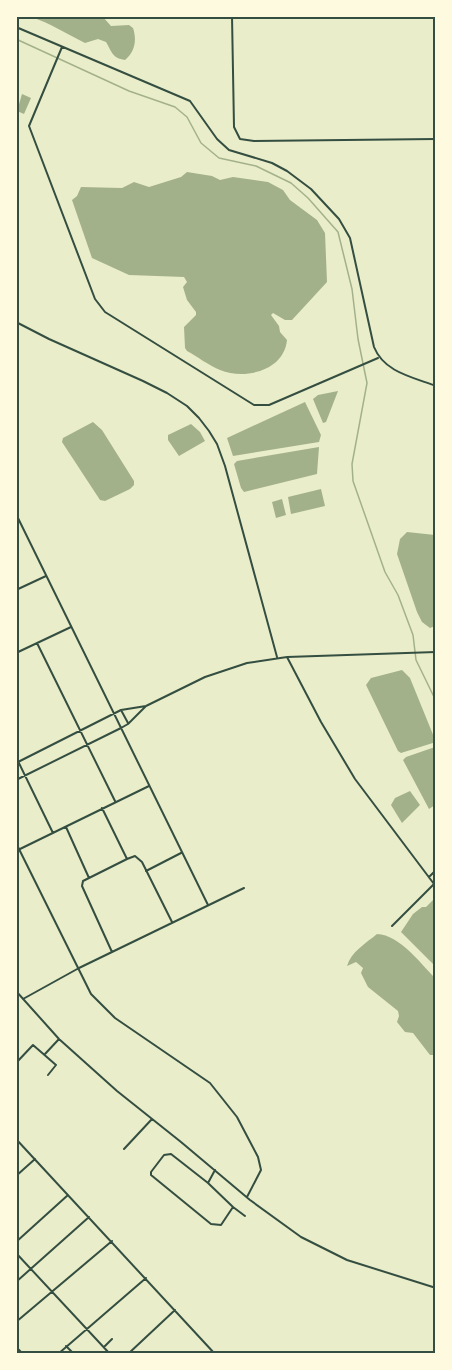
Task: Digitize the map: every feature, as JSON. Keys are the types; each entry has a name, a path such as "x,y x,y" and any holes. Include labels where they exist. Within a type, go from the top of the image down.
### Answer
{"street":[{"path":"232,16 234,127 240,139 254,141 435,139"},
{"path":"16,27 190,101 217,139 229,150 288,171 311,189 339,219 350,238 378,358 391,368 435,386"},
{"path":"62,47 30,120 29,129 95,299 105,312 254,405 269,405 378,358"},
{"path":"16,322 167,393 200,418 218,444 277,657"},
{"path":"16,514 208,905"},
{"path":"16,591 47,576"},
{"path":"16,653 72,627"},
{"path":"37,643 115,801"},
{"path":"18,762 114,713 146,706 219,672 277,657 435,652"},
{"path":"287,657 321,722 355,779 435,884 392,926"},
{"path":"16,780 121,728 146,706"},
{"path":"121,710 128,724"},
{"path":"16,757 53,833"},
{"path":"20,849 149,786"},
{"path":"102,808 127,859"},
{"path":"66,827 89,878"},
{"path":"16,843 92,994 115,1018 210,1083 222,1095 237,1117 258,1157 261,1170 247,1197"},
{"path":"146,871 182,853"},
{"path":"112,952 82,885 83,881 135,856 139,858 172,922"},
{"path":"429,877 435,870"},
{"path":"23,999 79,968 244,888"},
{"path":"16,991 59,1039 117,1091 247,1197 301,1237 347,1260 435,1288"},
{"path":"45,1054 59,1039"},
{"path":"16,1063 33,1046 56,1065 48,1075"},
{"path":"124,1149 152,1119"},
{"path":"16,1139 215,1353"},
{"path":"233,1207 220,1225 211,1224 151,1172 164,1155 169,1154 208,1183 245,1216"},
{"path":"16,1176 35,1159"},
{"path":"208,1183 215,1170"},
{"path":"16,1242 68,1195"},
{"path":"16,1282 88,1217"},
{"path":"16,1322 112,1241"},
{"path":"16,1253 110,1353"},
{"path":"58,1353 146,1278"},
{"path":"128,1353 175,1310"},
{"path":"104,1347 112,1339"},
{"path":"16,1347 23,1353"},
{"path":"66,1347 74,1353"}],"shaded area":[{"path":"31,17 103,17 111,26 129,25 133,28 134,46 125,60 117,58 106,42 98,39 85,43 52,25"},
{"path":"22,94 31,98 24,114 17,111"},
{"path":"187,172 212,176 220,180 233,177 268,182 283,190 290,200 317,220 325,233 327,282 292,320 285,320 273,313 271,315 287,340 279,359 262,370 241,374 230,373 216,368 187,351 184,327 196,315 196,312 187,300 183,287 187,282 184,277 129,275 92,258 72,200 77,196 81,187 122,188 134,182 149,187 181,177"},
{"path":"338,391 326,422 323,423 313,399 318,395"},
{"path":"305,402 321,435 319,442 233,456 227,438"},
{"path":"93,422 102,430 134,481 130,489 105,501 100,500 62,442 63,438"},
{"path":"191,424 200,432 205,441 179,456 168,440 168,435"},
{"path":"319,447 317,474 244,492 241,488 234,464 237,461"},
{"path":"321,489 325,506 291,514 288,497"},
{"path":"282,499 286,515 276,518 272,502"},
{"path":"407,532 435,535 435,626 430,628 422,622 417,612 397,554 400,539"},
{"path":"402,670 410,678 436,742 401,753 366,685 371,678"},
{"path":"435,747 435,805 429,809 403,760"},
{"path":"410,791 420,805 402,823 391,805 395,798"},
{"path":"435,890 435,966 401,932 413,914 433,900"},
{"path":"377,934 402,944 435,978 436,1052 433,1055 430,1055 413,1033 405,1032 397,1022 398,1011 368,987 361,973 363,968 356,962 347,966 355,952"}],"waterway":[{"path":"16,39 129,91 175,107 187,117 201,143 219,158 256,166 291,183 308,198 338,232 352,289 358,339 367,383 352,464 353,481 385,572 398,595 413,635 416,660 436,701"}]}
